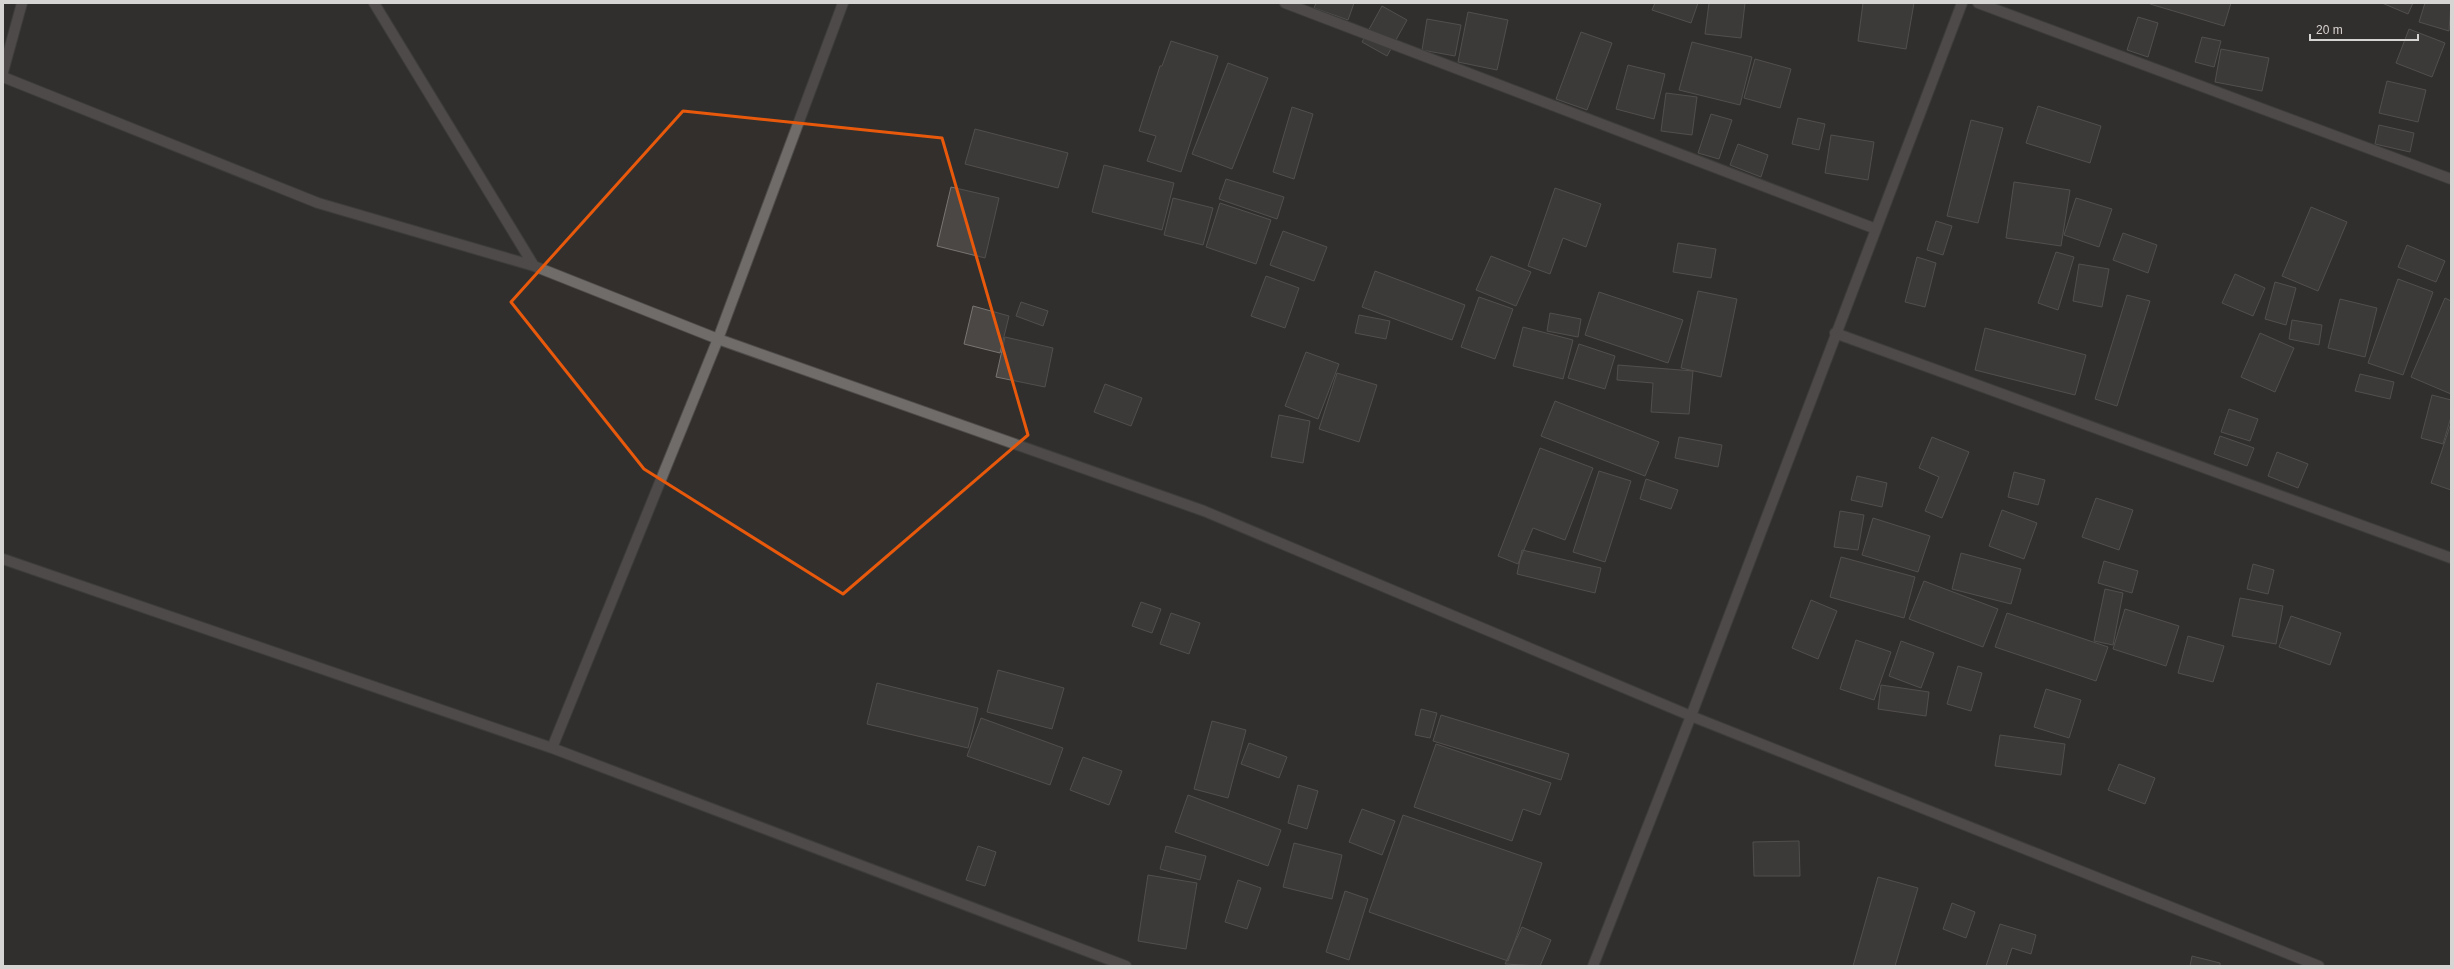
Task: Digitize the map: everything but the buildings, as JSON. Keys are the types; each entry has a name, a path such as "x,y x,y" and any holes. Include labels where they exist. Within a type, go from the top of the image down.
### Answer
{"street":[{"path":"3,72 22,3"},
{"path":"374,3 534,266"},
{"path":"552,748 718,339 843,3"},
{"path":"1285,3 1876,228"},
{"path":"1593,966 1691,716 1962,3"},
{"path":"1978,3 2451,179"},
{"path":"3,76 318,203 534,266 718,339 1204,511 1691,716 2319,966"},
{"path":"1836,333 2451,558"},
{"path":"3,559 552,748 1126,966"}],"highlighted area":[{"path":"683,111 942,138 1028,435 843,594 644,469 511,302"}]}
